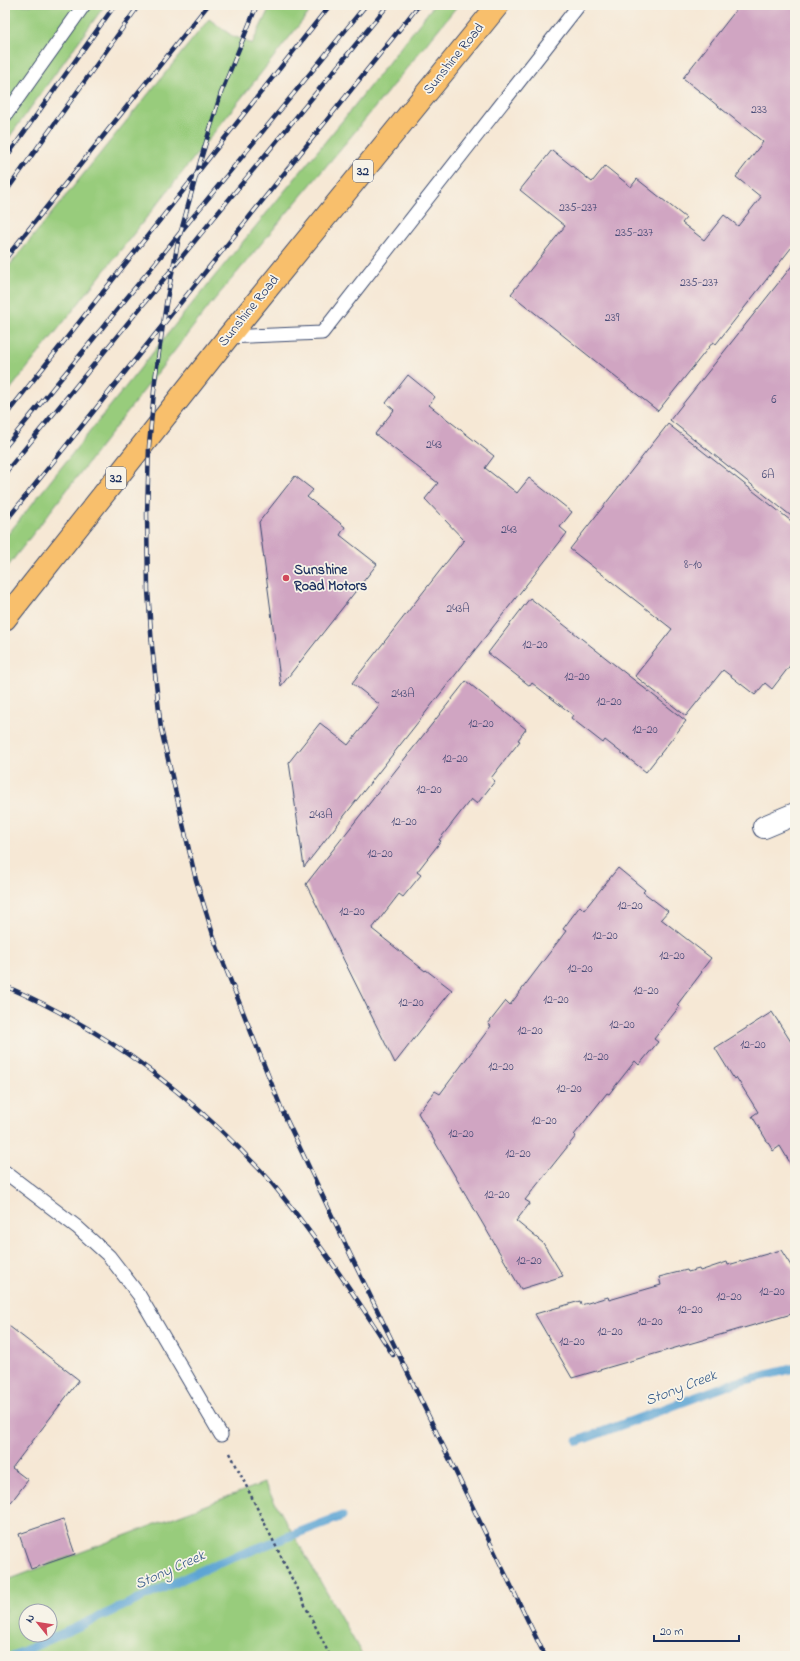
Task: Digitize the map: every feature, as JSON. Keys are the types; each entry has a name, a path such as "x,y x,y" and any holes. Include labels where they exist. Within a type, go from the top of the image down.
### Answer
{"main road":[{"name":"Sunshine Road","path":"5,619 228,337 498,5"}],"street":[{"path":"764,827 795,814"}],"lane":[{"path":"5,116 84,5"},
{"path":"228,337 322,333 579,5"},
{"path":"5,1172 77,1227 109,1256 138,1295 221,1435"}],"path":[{"path":"221,1435 330,1656"}],"green space":[{"path":"5,5 105,5 5,143"},
{"path":"271,5 315,5 5,396 5,271 209,19 235,38 236,37 252,44"},
{"path":"434,5 458,5 358,128 210,305 5,570 5,538 182,316 343,120"},
{"path":"264,1483 363,1656 5,1656 5,1581"}],"building":[{"path":"740,5 795,5 795,243 716,344 713,342 658,411 511,294 565,226 520,190 552,150 592,182 605,166 631,187 637,179 686,218 682,223 704,240 724,215 738,226 761,197 736,177 763,142 683,78"},
{"path":"795,262 795,519 670,420"},
{"path":"408,375 435,397 429,405 494,456 485,468 517,493 529,478 572,512 560,527 567,533 304,867 289,762 320,723 348,745 380,705 352,683 464,540 425,499 438,483 375,434 394,410 386,403"},
{"path":"668,424 795,524 795,659 772,689 765,683 755,695 723,670 686,716 635,676 672,629 570,549"},
{"path":"295,476 313,490 307,497 345,527 340,535 377,564 281,686 259,522"},
{"path":"530,598 686,721 646,772 605,740 603,743 571,718 573,715 532,683 530,686 488,653"},
{"path":"466,681 526,729 518,740 520,741 491,778 495,781 477,804 471,799 439,840 441,841 417,872 421,875 403,897 399,894 372,929 425,971 426,970 452,990 395,1063 306,884"},
{"path":"618,868 645,890 643,892 668,911 661,919 711,958 677,1005 679,1007 654,1039 658,1042 639,1065 635,1061 609,1094 607,1093 574,1135 576,1136 525,1200 530,1203 516,1221 543,1243 563,1276 521,1289 418,1113 435,1091 440,1094 491,1026 488,1024 506,1001 510,1005 566,931 563,929 580,906 584,910"},
{"path":"772,1012 795,1048 795,1171 780,1146 773,1151 752,1116 758,1112 736,1077 734,1079 715,1048"},
{"path":"781,1250 795,1272 795,1313 572,1378 535,1314 580,1301 581,1305 608,1297 609,1300 661,1285 659,1277 687,1270 688,1272 699,1269 700,1271 727,1262 728,1265"},
{"path":"5,1323 79,1380 12,1468 28,1480 5,1510"},
{"path":"63,1519 75,1554 31,1569 19,1534"}],"waterway":[{"name":"Stony Creek","path":"578,1441 734,1383 795,1368"},
{"name":"Stony Creek","path":"13,1656 216,1564 342,1516"}],"railway":[{"path":"5,159 115,5"},
{"path":"5,193 139,5"},
{"path":"5,259 208,5"},
{"path":"257,5 221,93 178,242 166,304 155,380 149,446 147,514 148,590 152,646 161,729 196,880 216,944 282,1110 350,1254 545,1656"},
{"path":"5,416 330,5"},
{"path":"5,447 366,5"},
{"path":"5,473 388,5"},
{"path":"5,522 419,5"},
{"path":"5,986 38,1001 101,1037 161,1078 216,1126 264,1174 288,1203 335,1267 393,1355"}],"place":[{"name":"Sunshine Road Motors","path":"286,578"}]}
